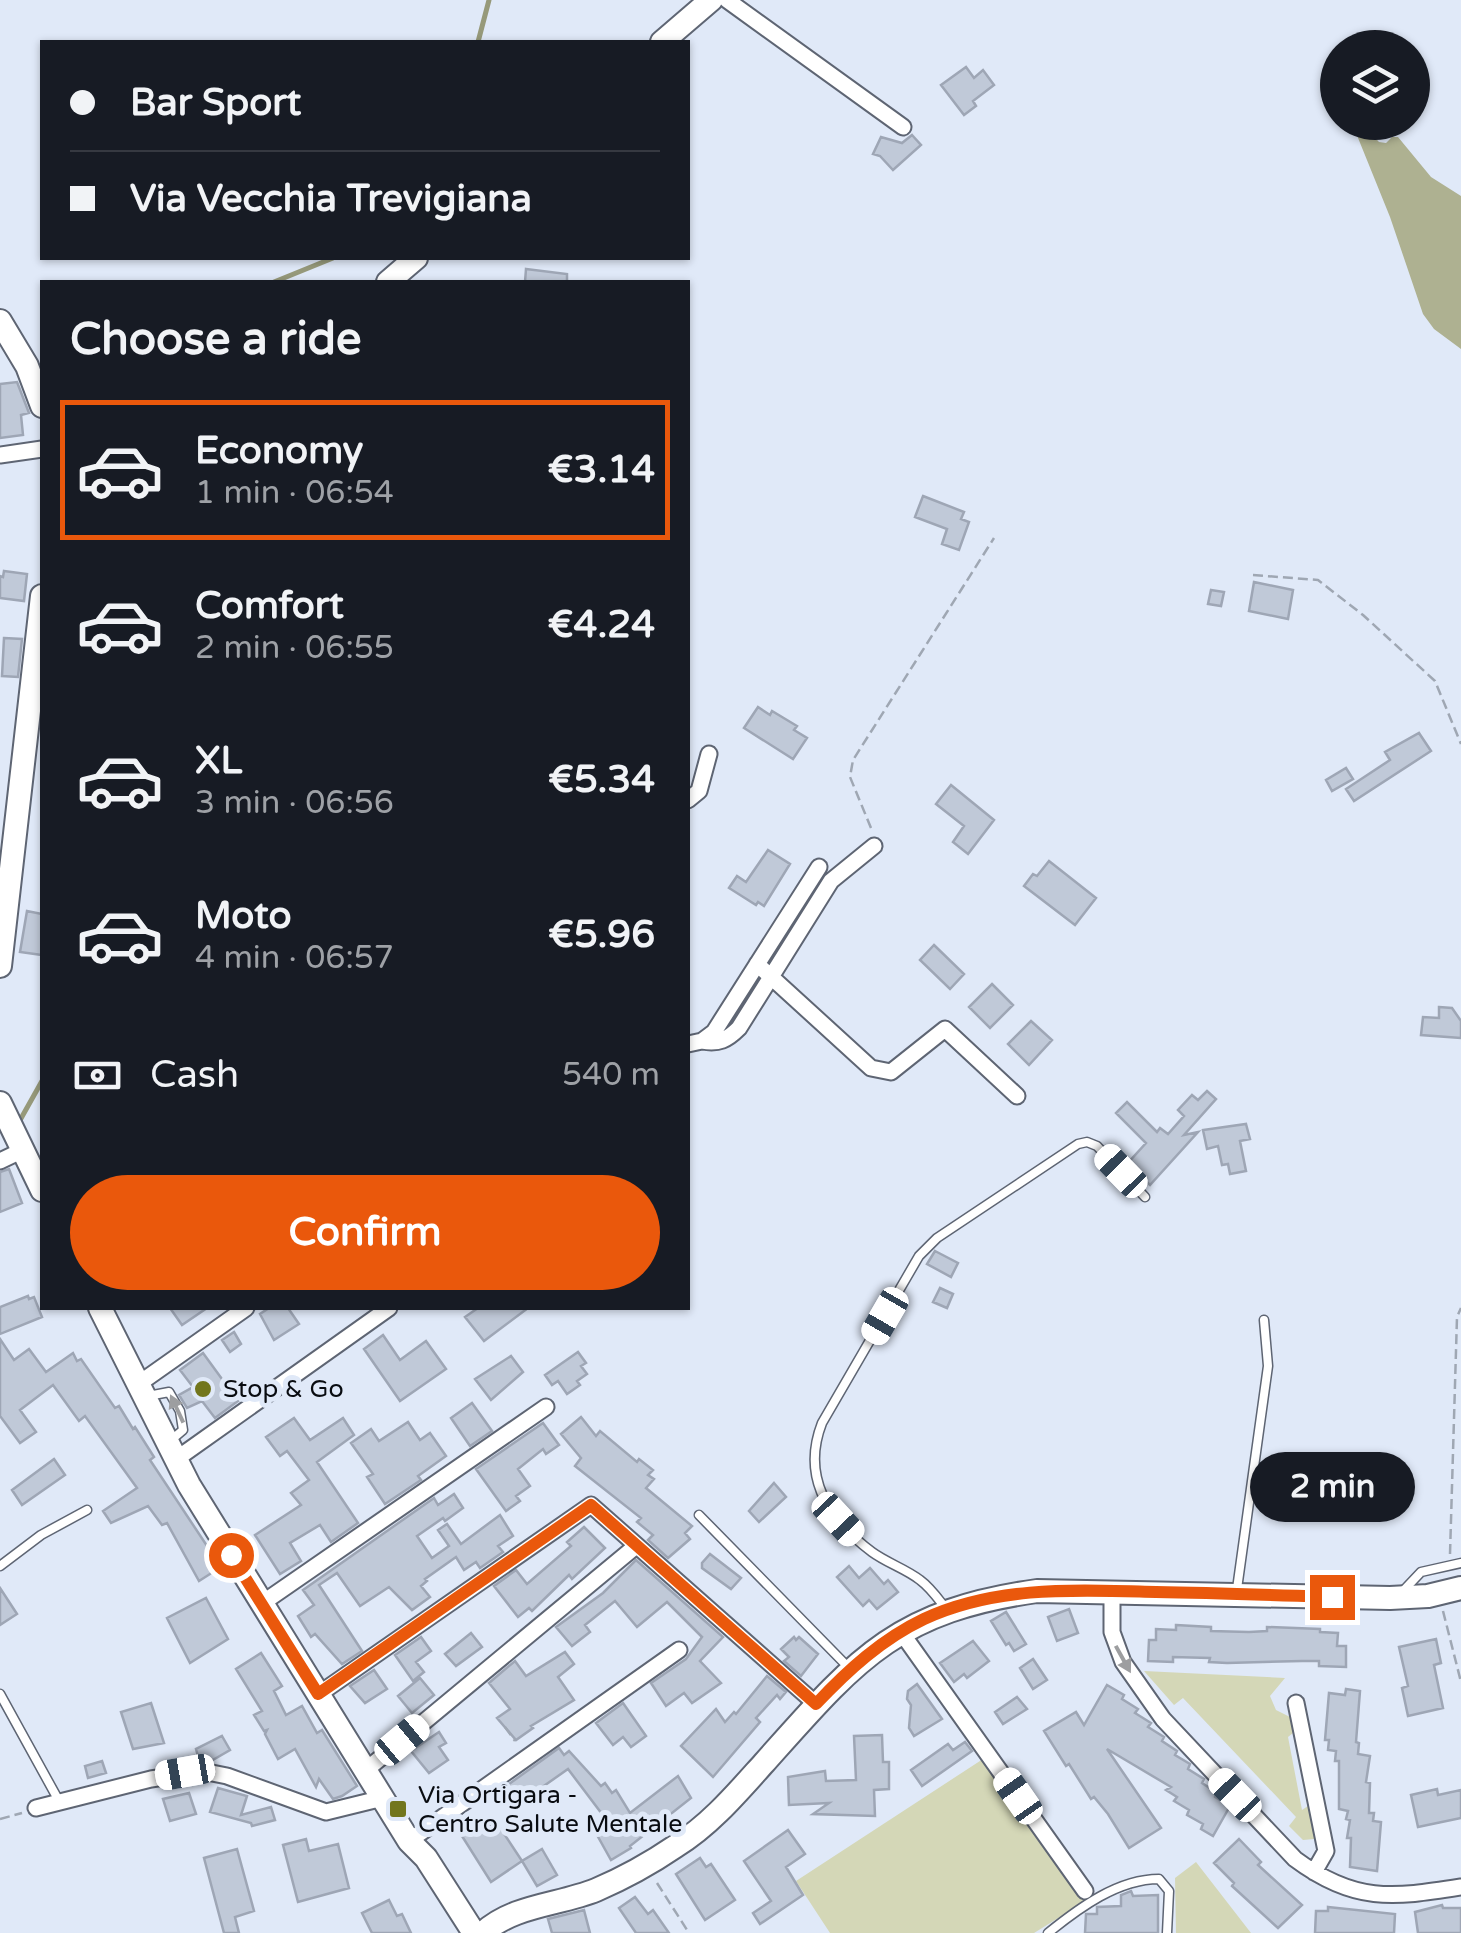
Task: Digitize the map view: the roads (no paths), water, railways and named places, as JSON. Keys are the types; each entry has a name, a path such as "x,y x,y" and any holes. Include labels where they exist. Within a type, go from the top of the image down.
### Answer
{"street":[{"path":"664,40 711,0"},
{"path":"727,0 903,128"},
{"path":"390,280 414,260"},
{"path":"0,321 26,366 40,401"},
{"path":"0,455 40,449"},
{"path":"0,966 40,614"},
{"path":"690,798 699,791 708,754"},
{"path":"695,1042 716,1044 730,1038 831,881 873,838"},
{"path":"695,1042 714,1032 818,867"},
{"path":"757,964 871,1068 891,1072 945,1029 1017,1096"},
{"path":"2,1106 40,1186"},
{"path":"0,1161 20,1144"},
{"path":"101,1310 171,1452 261,1604 409,1841 426,1858 474,1933"},
{"path":"140,1391 243,1310"},
{"path":"171,1452 386,1310"},
{"path":"261,1604 546,1407"},
{"path":"318,1694 591,1505 816,1704"},
{"path":"366,1770 636,1546"},
{"path":"484,1933 518,1912 595,1890 680,1844 737,1793 850,1668 901,1632 947,1610 1037,1591 1397,1598 1461,1588"},
{"path":"1112,1591 1112,1632 1117,1650 1162,1719 1296,1858 1339,1887 1378,1896 1461,1888"},
{"path":"901,1632 1085,1890"},
{"path":"409,1841 679,1650"},
{"path":"1296,1703 1326,1851 1314,1872"},
{"path":"36,1808 151,1779 202,1771 227,1776 326,1812 383,1798"},
{"path":"458,1908 518,1912"}],"lane":[{"path":"947,1610 921,1581 858,1540 827,1504 814,1474 815,1445 822,1423 919,1256 937,1238 1078,1144 1088,1142 1096,1146 1145,1196"},
{"path":"1236,1594 1268,1366 1264,1320"},
{"path":"0,1566 41,1535 87,1510"},
{"path":"698,1514 850,1668"},
{"path":"1397,1598 1422,1572 1457,1564"},
{"path":"0,1694 60,1801"},
{"path":"1048,1933 1118,1886 1138,1879 1159,1879 1169,1891 1167,1933"}],"waterway":[{"path":"479,40 489,0"},
{"path":"279,280 328,260"},
{"path":"19,1122 40,1085"}],"place":[{"name":"Stop & Go","path":"203,1389"},
{"name":"Via Ortigara - Centro Salute Mentale","path":"398,1809"}]}
